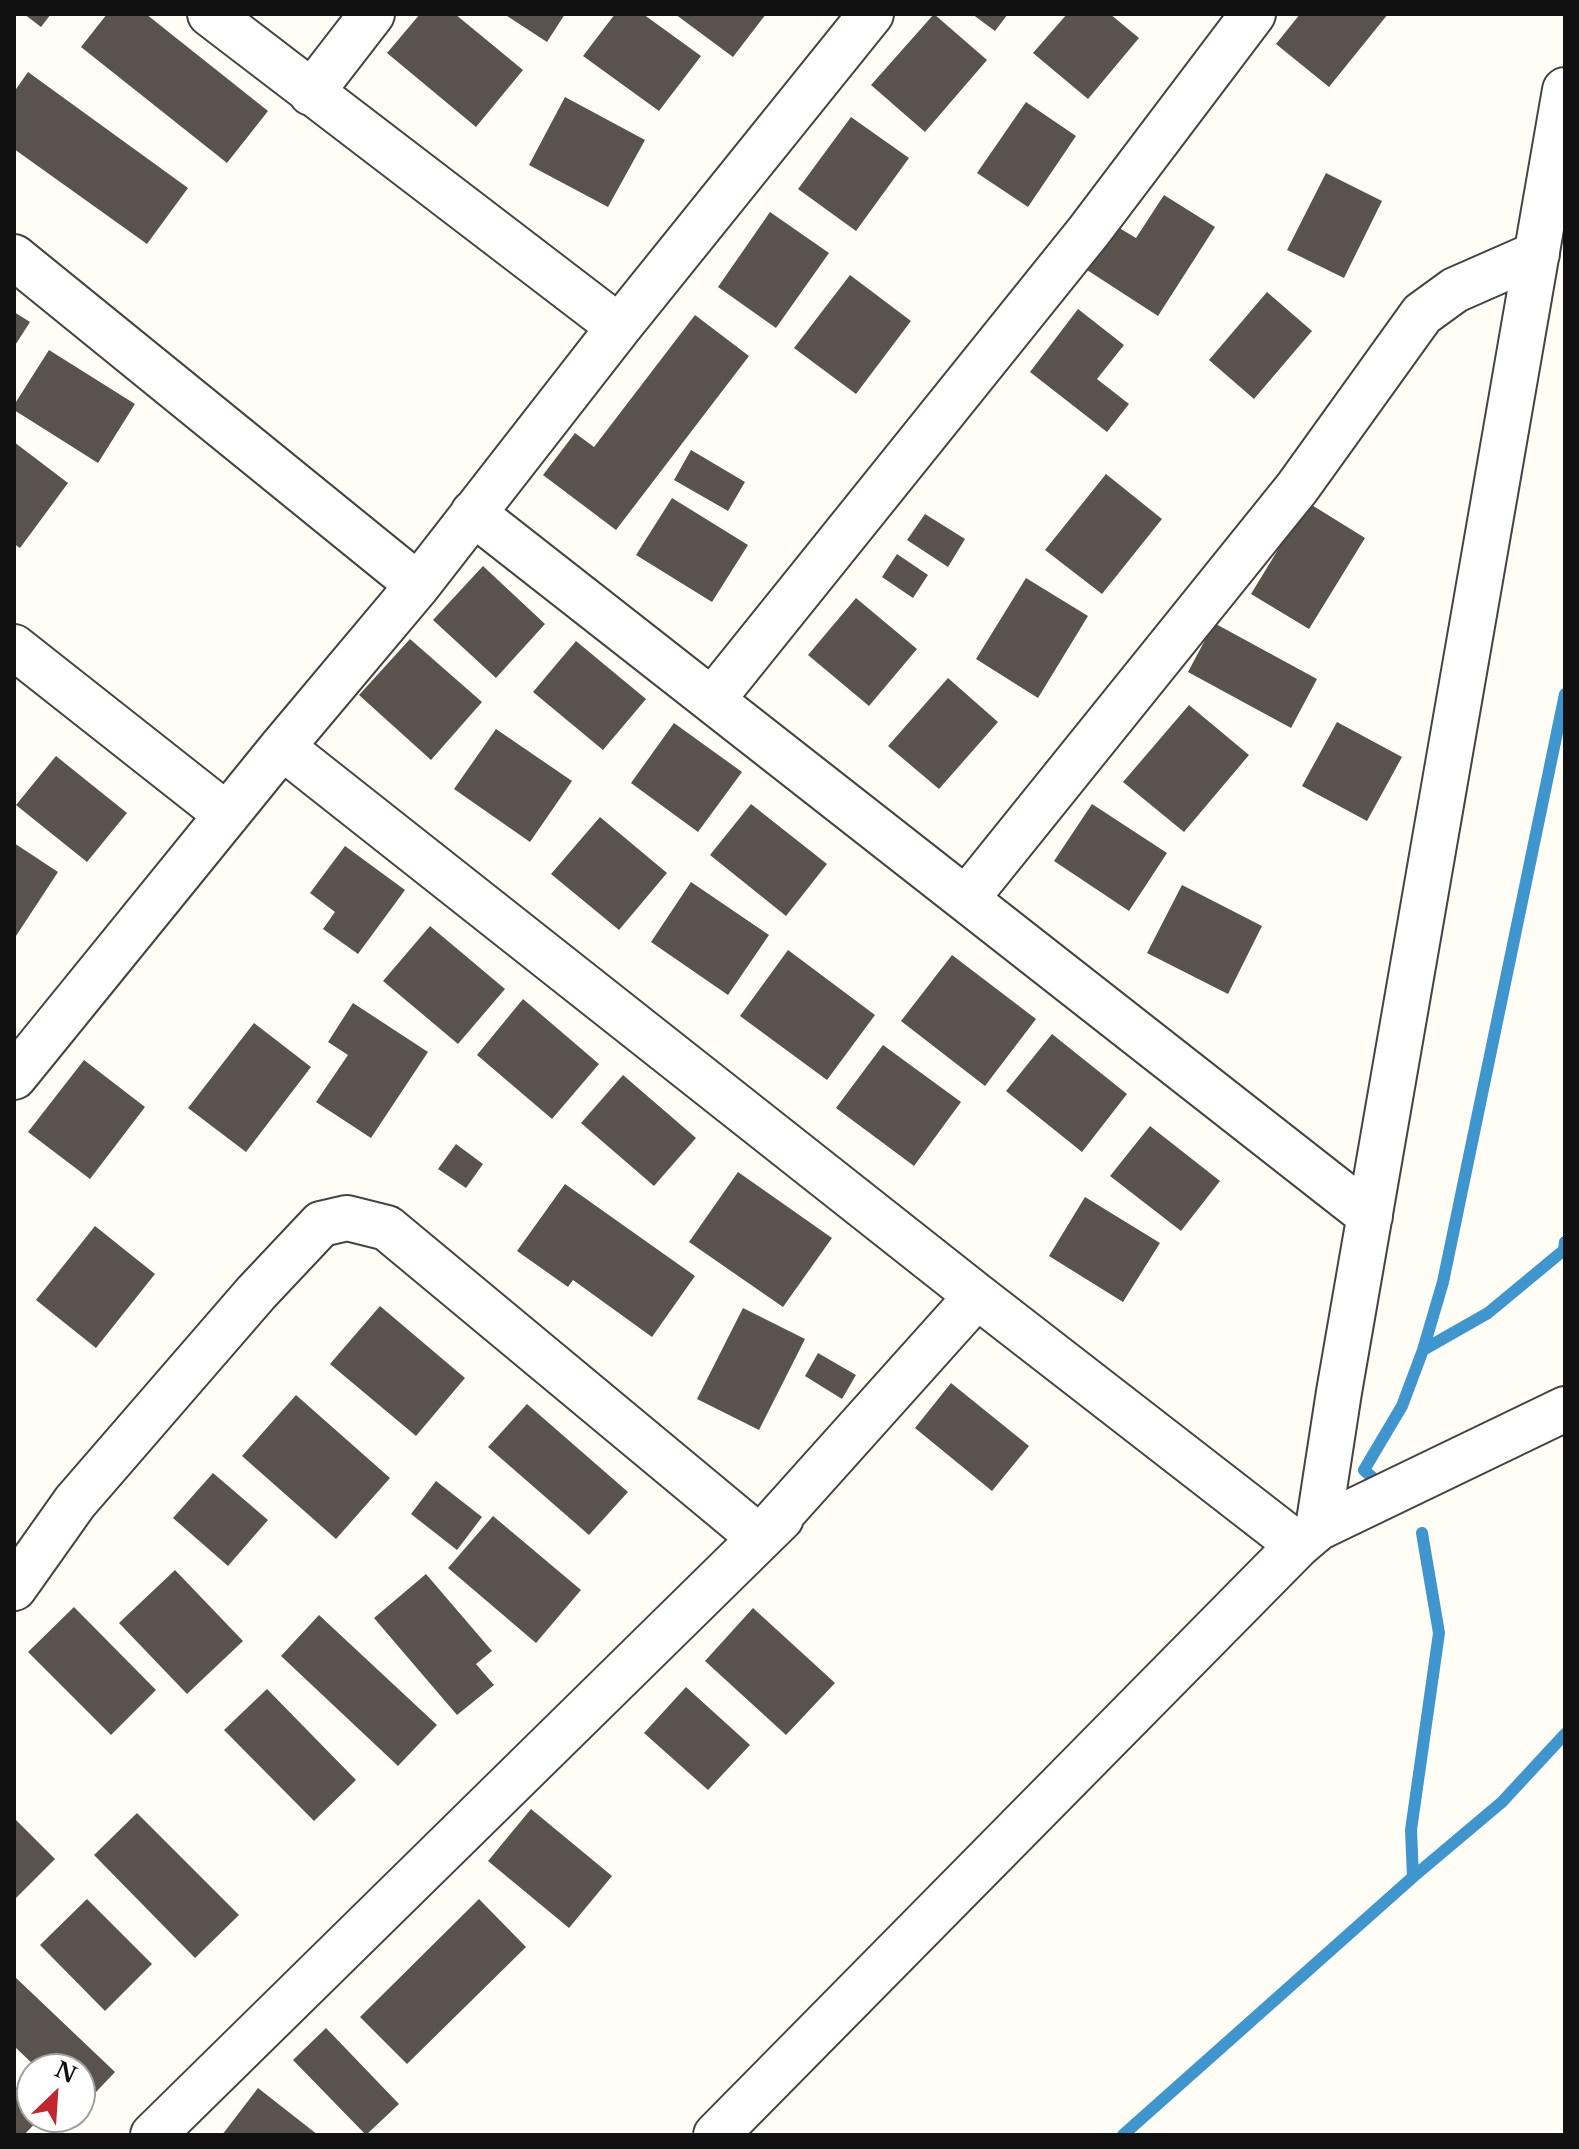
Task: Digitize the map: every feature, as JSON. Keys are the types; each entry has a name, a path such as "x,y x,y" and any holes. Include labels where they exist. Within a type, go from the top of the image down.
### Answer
{"street":[{"path":"210,14 619,327"},
{"path":"311,93 372,14"},
{"path":"14,1077 418,585 619,327 871,14"},
{"path":"712,700 1089,231 1253,14"},
{"path":"1308,1537 1339,1392 1565,90"},
{"path":"966,899 1297,488 1422,314 1455,290 1537,254"},
{"path":"14,257 418,585"},
{"path":"473,513 1370,1216"},
{"path":"14,647 227,815"},
{"path":"282,747 985,1302 1308,1537"},
{"path":"14,1588 75,1502 256,1293 321,1224 347,1218 387,1228 760,1538"},
{"path":"153,2135 760,1538 985,1302"},
{"path":"716,2135 1308,1537 1565,1409"}],"building":[{"path":"24,14 51,14 41,27"},
{"path":"107,14 146,14 268,111 227,163 81,47"},
{"path":"420,14 455,14 523,70 476,127 387,53"},
{"path":"504,14 565,14 547,42"},
{"path":"615,14 643,14 701,56 659,111 583,56"},
{"path":"675,14 766,14 733,57"},
{"path":"934,14 987,60 925,132 871,85"},
{"path":"972,14 1008,14 995,31"},
{"path":"1067,14 1110,14 1139,38 1088,99 1033,53"},
{"path":"1300,14 1388,14 1329,87 1276,44"},
{"path":"28,72 188,188 147,244 14,149 14,92"},
{"path":"565,97 645,140 608,207 529,165"},
{"path":"1026,102 1076,136 1028,207 977,173"},
{"path":"851,117 909,158 856,231 798,189"},
{"path":"1326,173 1382,201 1344,278 1287,250"},
{"path":"1164,195 1215,227 1158,316 1087,270 1116,226 1136,238"},
{"path":"770,212 829,253 776,328 718,287"},
{"path":"850,275 911,321 856,394 794,348"},
{"path":"1267,292 1312,331 1254,399 1209,360"},
{"path":"1078,309 1124,345 1097,379 1129,404 1107,432 1030,372"},
{"path":"14,312 30,322 14,347"},
{"path":"695,315 749,356 616,530 543,475 575,433 594,447"},
{"path":"49,350 135,404 98,463 14,410 14,405"},
{"path":"14,442 68,483 20,548 14,544"},
{"path":"691,450 745,482 728,511 674,480"},
{"path":"1106,474 1162,519 1102,594 1045,550"},
{"path":"672,498 748,545 712,602 636,555"},
{"path":"1307,502 1365,538 1309,629 1251,594"},
{"path":"925,514 965,539 948,567 907,540"},
{"path":"897,554 928,575 913,598 882,577"},
{"path":"483,566 545,624 496,678 433,620"},
{"path":"1026,578 1088,616 1038,698 976,659"},
{"path":"856,598 917,649 869,706 808,655"},
{"path":"1214,623 1317,679 1291,728 1188,672"},
{"path":"410,639 482,702 431,760 359,695"},
{"path":"576,641 646,699 603,750 533,692"},
{"path":"948,678 998,722 939,789 888,746"},
{"path":"1189,705 1249,755 1184,832 1123,782"},
{"path":"1337,722 1402,757 1367,821 1302,786"},
{"path":"674,723 742,772 698,832 631,783"},
{"path":"496,729 572,781 530,842 454,789"},
{"path":"56,756 127,813 87,862 16,805"},
{"path":"751,804 827,864 786,916 710,855"},
{"path":"1092,804 1167,853 1129,911 1054,861"},
{"path":"600,817 667,873 619,930 551,874"},
{"path":"14,843 58,872 14,939"},
{"path":"345,846 405,890 358,954 323,929 335,912 310,893"},
{"path":"691,882 769,935 728,995 651,942"},
{"path":"1182,885 1262,926 1228,994 1147,953"},
{"path":"430,926 505,989 458,1044 383,981"},
{"path":"788,950 875,1015 827,1080 740,1016"},
{"path":"952,955 1036,1019 985,1086 901,1021"},
{"path":"523,999 599,1064 552,1119 477,1055"},
{"path":"353,1003 428,1052 371,1138 316,1102 348,1055 328,1042"},
{"path":"254,1023 311,1067 246,1152 188,1108"},
{"path":"1052,1034 1127,1094 1082,1152 1006,1091"},
{"path":"883,1045 961,1102 914,1166 836,1108"},
{"path":"84,1060 145,1107 90,1179 28,1132"},
{"path":"623,1075 696,1138 654,1186 581,1123"},
{"path":"1150,1126 1220,1181 1181,1231 1110,1176"},
{"path":"456,1144 483,1164 466,1188 438,1169"},
{"path":"738,1172 832,1238 783,1307 689,1242"},
{"path":"565,1184 695,1276 652,1337 573,1280 568,1287 517,1251"},
{"path":"1085,1197 1160,1243 1123,1302 1049,1256"},
{"path":"95,1226 155,1274 96,1348 36,1300"},
{"path":"380,1306 465,1378 416,1436 330,1364"},
{"path":"743,1308 805,1339 759,1430 697,1399"},
{"path":"818,1353 856,1375 842,1399 805,1376"},
{"path":"951,1383 1029,1446 992,1491 915,1428"},
{"path":"296,1395 390,1478 336,1539 242,1456"},
{"path":"527,1404 628,1492 589,1535 488,1447"},
{"path":"213,1473 268,1520 228,1566 173,1518"},
{"path":"436,1481 482,1517 457,1550 411,1514"},
{"path":"493,1516 581,1590 536,1643 448,1568"},
{"path":"175,1570 243,1641 187,1694 119,1623"},
{"path":"426,1574 492,1651 476,1664 494,1685 457,1715 374,1618"},
{"path":"74,1607 156,1690 111,1735 28,1652"},
{"path":"753,1608 835,1683 786,1735 705,1661"},
{"path":"319,1615 437,1725 398,1766 281,1656"},
{"path":"686,1687 750,1745 708,1790 644,1733"},
{"path":"267,1689 356,1780 314,1821 224,1730"},
{"path":"531,1809 612,1876 569,1928 488,1861"},
{"path":"137,1813 239,1915 195,1958 94,1855"},
{"path":"14,1818 55,1859 14,1900"},
{"path":"87,1899 152,1964 105,2011 40,1945"},
{"path":"479,1899 526,1947 407,2064 360,2017"},
{"path":"14,1976 95,2053 21,2053 14,2046"},
{"path":"326,2028 399,2104 366,2135 293,2060"},
{"path":"96,2054 115,2072 96,2092"},
{"path":"14,2085 16,2133 26,2133 14,2135"},
{"path":"258,2088 318,2135 222,2135"}],"waterway":[{"path":"1375,1480 1364,1470 1402,1406 1443,1282 1565,694"},
{"path":"1423,1350 1488,1313 1564,1250 1565,1242"},
{"path":"1413,1877 1411,1830 1439,1633 1422,1533"},
{"path":"1123,2135 1413,1877 1502,1802 1565,1734"}]}
